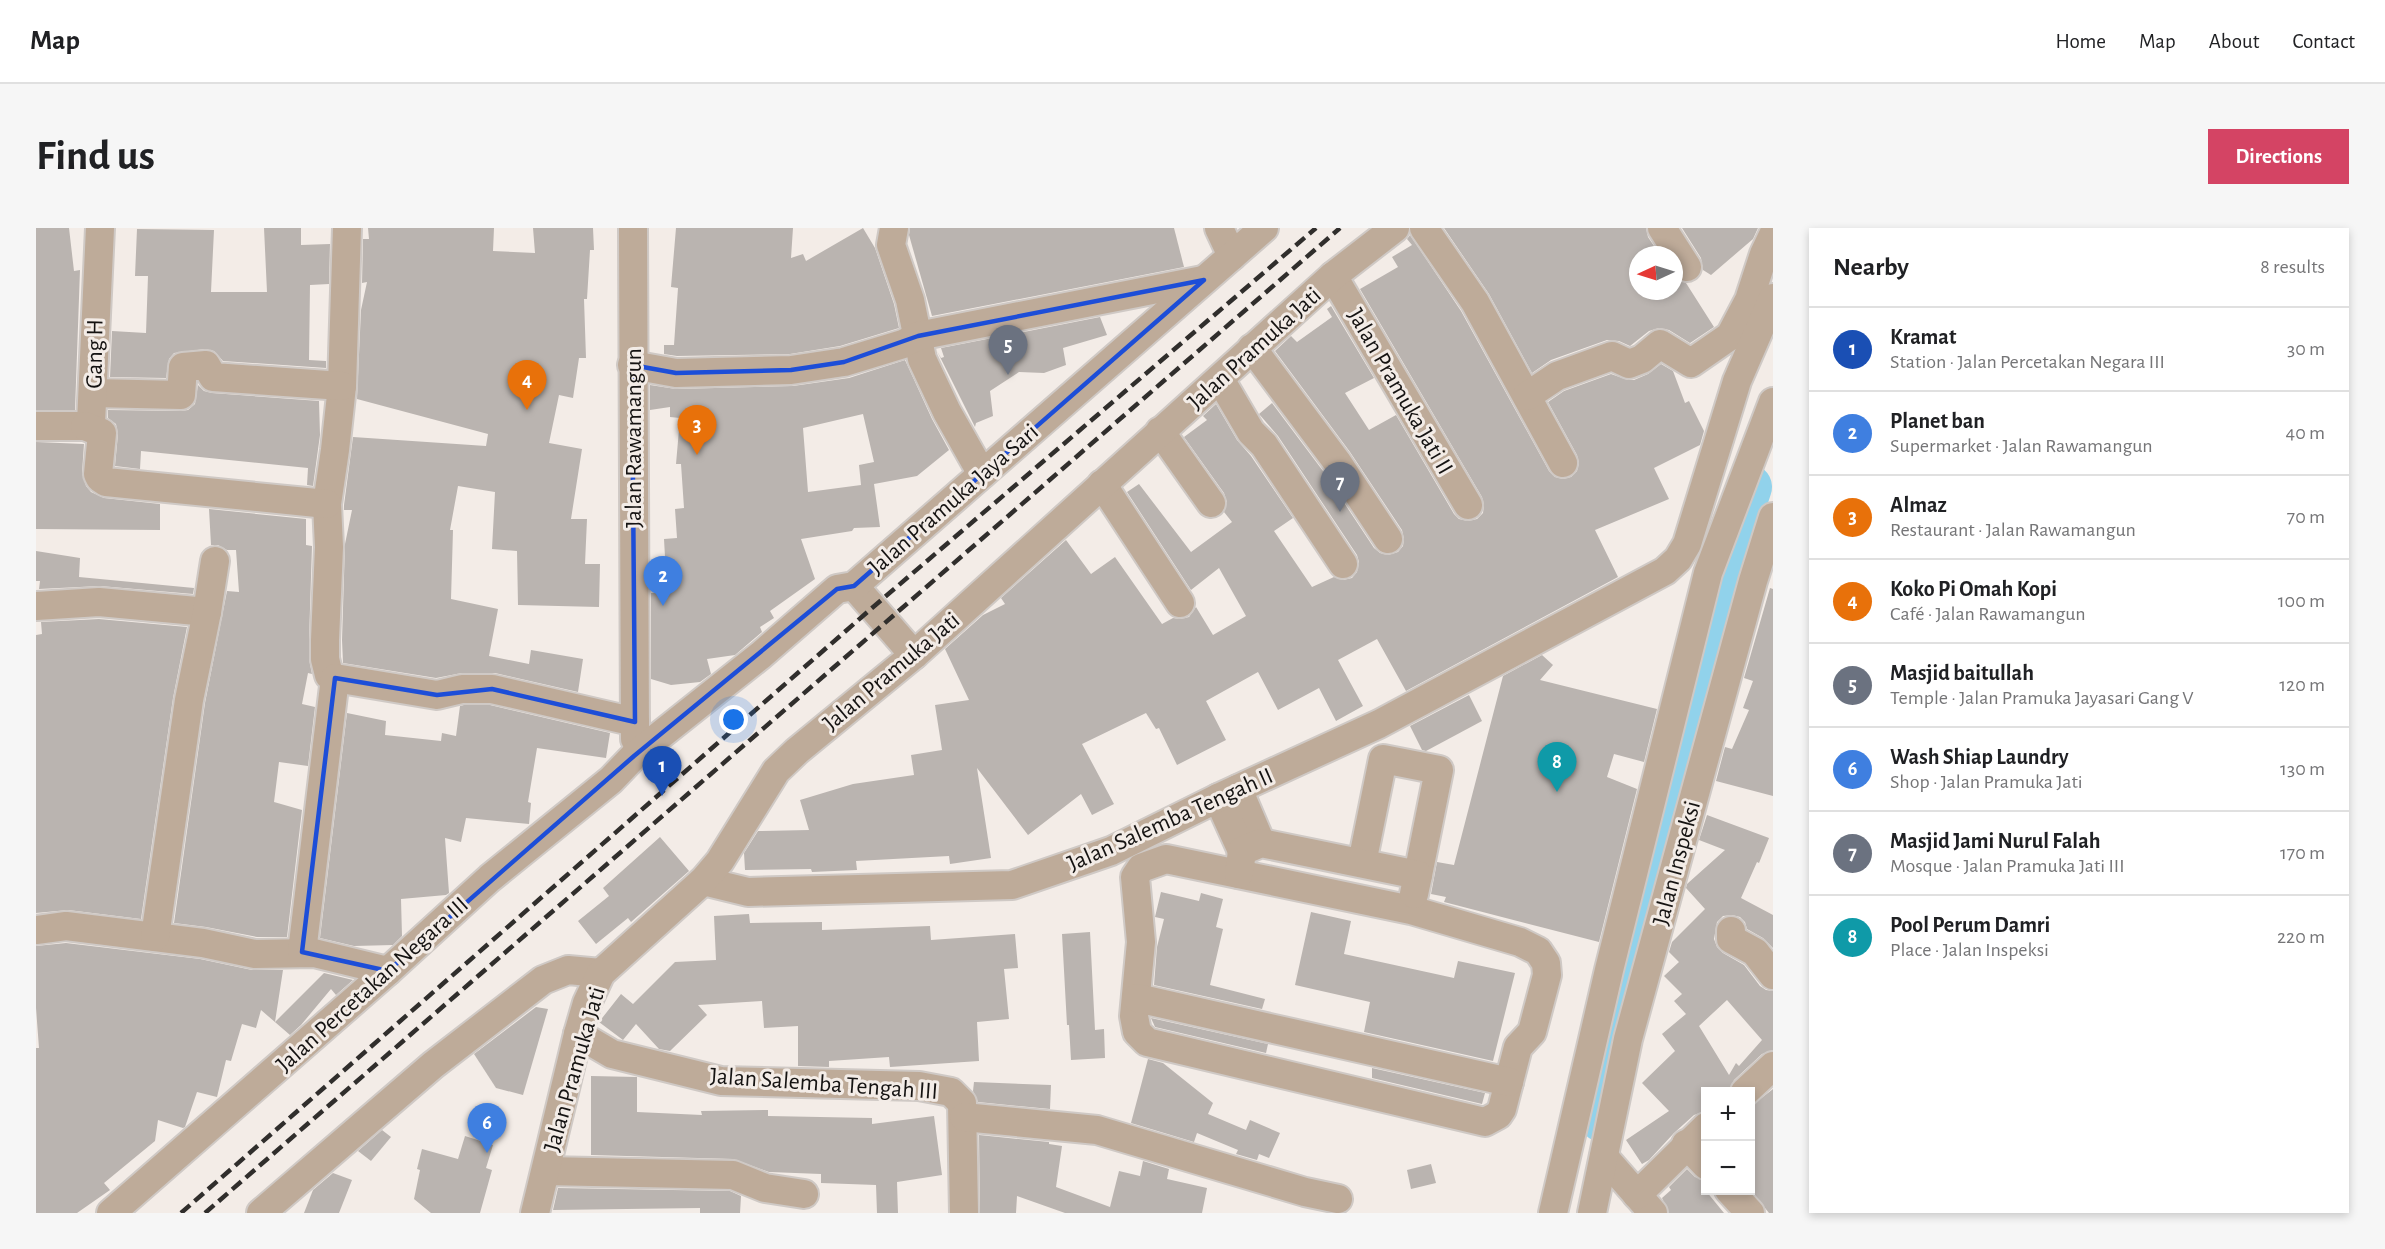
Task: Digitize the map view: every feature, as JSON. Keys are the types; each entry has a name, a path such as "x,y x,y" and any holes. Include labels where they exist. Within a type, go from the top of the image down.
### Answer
{"street":[{"name":"Gang H","path":"86,426 93,418 94,318 100,228"},
{"path":"347,228 342,386 327,504 329,547 325,659 329,675 335,678 437,694 462,689 492,689 635,722"},
{"name":"Jalan Rawamangun","path":"633,228 634,756"},
{"path":"894,228 891,245 910,300 922,359 947,412 982,474"},
{"path":"1219,228 1232,256"},
{"name":"Jalan Pramuka Jaya Sari","path":"634,756 761,654 837,589 854,586 1264,228"},
{"name":"Jalan Pramuka Jati","path":"535,1213 587,1003 601,974 703,881 720,861 776,771 914,655 1334,276 1395,228"},
{"path":"1424,228 1475,302 1563,463"},
{"path":"1662,228 1687,267"},
{"path":"1527,396 1557,376 1612,356 1629,364 1642,359 1660,344 1691,363 1730,336 1749,300 1773,234"},
{"name":"Jalan Pramuka Jati II","path":"1334,276 1468,505"},
{"path":"632,365 676,373 790,370 844,362 903,344 918,336 1204,280"},
{"name":"Jalan Salemba Tengah II","path":"703,881 748,892 1012,885 1111,851 1379,724 1665,571 1678,560 1687,544 1737,381 1773,298"},
{"path":"1252,348 1325,444 1388,539"},
{"path":"93,393 181,395 183,367 206,365 213,377 342,386"},
{"path":"1220,379 1251,432 1264,445 1342,564"},
{"path":"1553,1213 1609,970 1708,573 1773,402"},
{"path":"36,426 86,426 102,433 99,474 100,478 106,482 327,504"},
{"path":"1160,431 1210,503"},
{"path":"1102,484 1180,603"},
{"name":"Jalan Inspeksi","path":"1592,1213 1628,1039 1753,581 1773,517"},
{"path":"155,937 189,700 207,612 214,561"},
{"path":"854,586 914,655"},
{"path":"36,606 99,602 207,612"},
{"path":"302,952 335,678"},
{"name":"Jalan Percetakan Negara III","path":"111,1213 388,971 490,878 611,780 634,756"},
{"path":"1362,863 1383,759 1440,771 1411,910"},
{"path":"1228,794 1248,856"},
{"path":"1248,856 1411,910 1520,942 1538,951 1546,963 1547,975 1532,1032 1518,1047 1502,1109 1498,1115 1485,1122 1147,1042 1137,1032 1134,1016 1141,942 1135,877 1141,868 1166,860 1248,856 1362,863 1418,875"},
{"path":"36,930 66,926 203,943 255,954 302,952 347,960 388,971"},
{"path":"1731,931 1731,939 1764,945 1773,975"},
{"path":"261,1213 434,1065 543,980 568,970 601,974"},
{"path":"1137,998 1509,1082"},
{"name":"Jalan Salemba Tengah III","path":"579,1034 612,1054 721,1081 919,1086 951,1092 962,1103 964,1118 964,1213"},
{"path":"1750,1087 1773,1066"},
{"path":"964,1118 1097,1130 1305,1192 1338,1199"},
{"path":"1604,1157 1645,1204 1696,1135"},
{"path":"1696,1135 1701,1150"},
{"path":"546,1171 733,1175 765,1188 804,1194"},
{"path":"1733,1195 1750,1213"}],"highlighted area":[{"path":"1204,280 854,586 837,589 634,756 388,971 302,952 335,678 437,695 492,689 635,722 632,365 676,373 791,370 844,362 918,336"}],"building":[{"path":"36,228 69,228 74,271 80,270 75,410 36,410"},
{"path":"264,228 301,228 301,245 330,244 329,284 310,285 309,360 326,361 326,368 223,361 214,351 205,349 174,353 169,359 166,378 110,377 112,331 146,333 148,276 135,276 137,229 214,230 211,292 267,292"},
{"path":"368,228 494,228 493,251 535,253 533,228 593,228 594,250 590,250 587,299 584,299 586,358 579,358 573,398 559,395 549,443 582,449 571,519 587,519 585,564 600,564 599,607 518,605 517,551 492,549 495,492 458,486 450,530 453,530 451,599 498,609 489,656 529,664 531,650 583,659 578,692 495,673 462,673 436,678 343,663 345,544 352,510 344,510 344,505 353,437 486,446 488,434 357,399 361,310 367,282 362,283 363,239 369,239"},
{"path":"676,228 793,228 791,258 803,254 806,261 863,228 875,248 894,304 899,328 840,346 790,354 677,356 664,354 664,345 674,345 678,288 671,287"},
{"path":"910,228 1174,228 1184,267 932,316 909,235"},
{"path":"1444,228 1646,228 1648,237 1654,246 1629,246 1629,300 1683,300 1683,282 1714,327 1690,343 1669,330 1659,328 1649,331 1630,346 1619,341 1607,340 1551,360 1532,373 1489,294"},
{"path":"1682,228 1758,228 1753,239 1711,275 1703,270 1701,258"},
{"path":"1410,235 1461,311 1549,471 1555,477 1563,479 1571,477 1577,471 1579,463 1577,455 1548,402 1564,391 1611,374 1634,380 1648,374 1661,364 1673,371 1685,403 1689,401 1704,431 1700,445 1654,468 1669,499 1595,530 1618,577 1406,691 1377,639 1338,660 1363,706 1336,721 1319,688 1278,710 1258,672 1206,701 1226,740 1177,765 1159,728 1156,729 1146,713 1082,744 1114,804 1092,815 1081,794 1028,835 977,768 991,858 950,864 949,856 856,861 857,870 812,872 811,869 745,870 744,853 758,831 809,830 800,800 853,784 914,775 911,755 942,750 935,705 969,700 945,649 983,615 1005,604 1001,598 1066,540 1091,574 1115,557 1162,624 1173,618 1189,617 1196,607 1213,635 1246,616 1219,568 1191,590 1127,492 1139,484 1191,552 1232,522 1224,512 1227,502 1224,493 1184,437 1207,420 1203,416 1216,404 1237,440 1251,456 1293,518 1274,531 1312,587 1334,577 1343,580 1352,578 1357,572 1359,562 1357,555 1278,436 1259,414 1272,403 1323,471 1374,548 1388,555 1398,552 1403,546 1402,530 1350,452 1275,351 1291,336 1297,342 1332,317 1327,309 1331,306 1374,378 1345,393 1369,430 1396,415 1454,514 1459,519 1468,521 1477,519 1483,513 1482,497 1360,289 1398,267 1392,257 1412,245 1407,239"},
{"path":"1100,317 1107,335 1063,348 1066,365 1044,373 1019,372 990,391 993,416 976,423 975,427 937,351 941,358 944,357 941,348"},
{"path":"905,360 949,450 917,476 874,484 880,527 854,528 852,531 801,539 815,579 770,611 774,618 760,627 762,632 735,655 707,659 711,674 700,682 671,685 651,679 651,593 667,593 664,539 677,538 675,509 684,508 681,464 676,464 680,418 670,417 670,407 650,410 650,385 676,389 793,386 849,378","holes":["863,414 874,462 859,465 861,485 808,492 803,428"]},
{"path":"198,385 204,391 212,393 319,401 320,435 313,486 307,485 308,468 141,451 140,469 115,466 118,434 116,424 108,418 108,410 188,410 195,404"},
{"path":"36,442 84,444 82,473 86,486 91,492 104,498 160,504 160,530 36,529"},
{"path":"209,509 306,519 306,545 312,546 309,659 312,674 308,673 302,704 315,707 308,766 279,762 274,802 302,810 287,937 257,937 174,923 205,703 227,591 239,592 236,550 211,545"},
{"path":"36,551 80,558 79,577 194,588 193,594 100,586 39,589 40,581 36,581"},
{"path":"1770,588 1773,589 1773,796 1716,781 1725,747 1732,749 1749,710 1743,708 1753,681 1744,678"},
{"path":"99,619 187,627 173,698 141,919 68,910 36,913 36,635 42,634 41,622"},
{"path":"1542,655 1553,665 1540,680 1657,709 1644,762 1614,754 1607,777 1637,789 1599,942 1444,902 1446,897 1431,894 1437,862 1454,865 1503,676"},
{"path":"1469,695 1482,721 1426,751 1422,750 1410,726"},
{"path":"490,705 610,733 606,758 537,748 528,802 531,803 529,824 466,818 461,842 445,838 449,893 401,899 402,936 393,945 354,946 320,938 347,713 386,721 385,735 441,741 442,733 456,736 460,706"},
{"path":"1707,815 1769,838 1741,898 1773,915 1773,948 1763,938 1747,929 1740,917 1732,915 1723,916 1717,922 1714,939 1717,947 1744,965 1760,986 1773,991 1773,1050 1762,1054 1734,1080 1731,1087 1701,1087 1701,1113 1694,1115 1649,1160 1642,1164 1626,1140 1669,1111 1642,1083 1675,1051 1662,1034 1686,1014 1674,1001 1682,994 1664,976 1679,962 1669,952 1672,942 1705,909 1686,888 1687,884 1725,850 1699,840","holes":["1727,1000 1762,1040 1739,1066 1736,1063 1729,1075 1699,1026"]},
{"path":"660,837 689,871 631,922 628,918 596,944 578,921 609,896 603,888"},
{"path":"1161,892 1199,901 1201,893 1223,899 1216,927 1223,929 1210,985 1265,999 1262,1009 1154,985 1157,947 1164,919 1155,917"},
{"path":"1311,912 1351,921 1344,954 1454,978 1458,961 1515,973 1493,1061 1364,1032 1370,1002 1295,985"},
{"path":"749,914 750,923 822,922 822,930 930,926 931,940 1015,934 1018,968 1004,969 1009,1019 977,1022 979,1061 890,1067 889,1057 829,1061 829,1067 798,1066 798,1026 764,1028 762,1001 698,1005 707,1015 670,1051 659,1049 636,1024 623,1040 599,1022 621,994 633,1004 675,962 716,960 714,916"},
{"path":"1090,932 1095,1030 1104,1029 1105,1058 1071,1060 1062,934"},
{"path":"66,943 200,959 252,970 283,970 275,1022 324,973 353,980 336,995 331,989 290,1035 261,1010 256,1028 242,1024 231,1061 226,1060 217,1097 197,1092 185,1127 158,1120 155,1141 104,1183 110,1190 77,1213 36,1213 36,1048 39,1048 36,1008 36,946"},
{"path":"536,1007 548,1009 523,1095 496,1088 474,1054"},
{"path":"1151,1018 1268,1044 1266,1053 1155,1027"},
{"path":"1148,1059 1163,1063 1213,1103 1208,1114 1246,1130 1250,1120 1280,1133 1269,1158 1259,1154 1257,1160 1236,1154 1238,1150 1197,1133 1194,1142 1131,1123"},
{"path":"1372,1068 1485,1093 1482,1104 1372,1078"},
{"path":"591,1076 637,1077 637,1112 702,1115 701,1111 768,1110 768,1116 872,1118 872,1124 934,1116 942,1175 897,1182 898,1213 877,1213 876,1185 821,1183 821,1174 769,1172 733,1159 591,1155"},
{"path":"974,1082 1051,1085 1050,1109 978,1102 973,1091"},
{"path":"1773,1089 1773,1213 1769,1213 1755,1195 1755,1103"},
{"path":"382,1130 391,1137 371,1161 358,1151"},
{"path":"979,1135 1049,1142 1049,1144 1062,1146 1056,1187 1110,1207 1119,1171 1140,1176 1143,1161 1169,1169 1167,1179 1207,1188 1202,1213 1065,1213 1017,1196 1016,1213 980,1213"},
{"path":"465,1136 493,1145 486,1168 492,1170 480,1213 431,1213 414,1199 422,1149 458,1159"},
{"path":"1431,1164 1436,1183 1411,1189 1407,1170"},
{"path":"1687,1169 1701,1179 1701,1195 1709,1195 1724,1213 1669,1213 1662,1198 1671,1190 1669,1187"},
{"path":"333,1173 352,1180 339,1213 304,1213 313,1190"},
{"path":"558,1188 730,1191 741,1196 740,1213 700,1213 700,1208 553,1210"}],"waterway":[{"path":"1602,1119 1611,1077 1608,1009 1684,750 1723,599 1738,521 1749,487"}],"railway":[{"path":"181,1213 872,608 1316,228"},
{"path":"205,1213 1340,228"}],"place":[{"name":"Masjid baitullah","path":"1008,375"},
{"name":"Koko Pi Omah Kopi","path":"527,410"},
{"name":"Almaz","path":"697,455"},
{"name":"Masjid Jami Nurul Falah","path":"1340,512"},
{"name":"Planet ban","path":"663,606"},
{"name":"Pool Perum Damri","path":"1557,792"},
{"name":"Kramat","path":"662,796"},
{"name":"Wash Shiap Laundry","path":"487,1153"}]}
